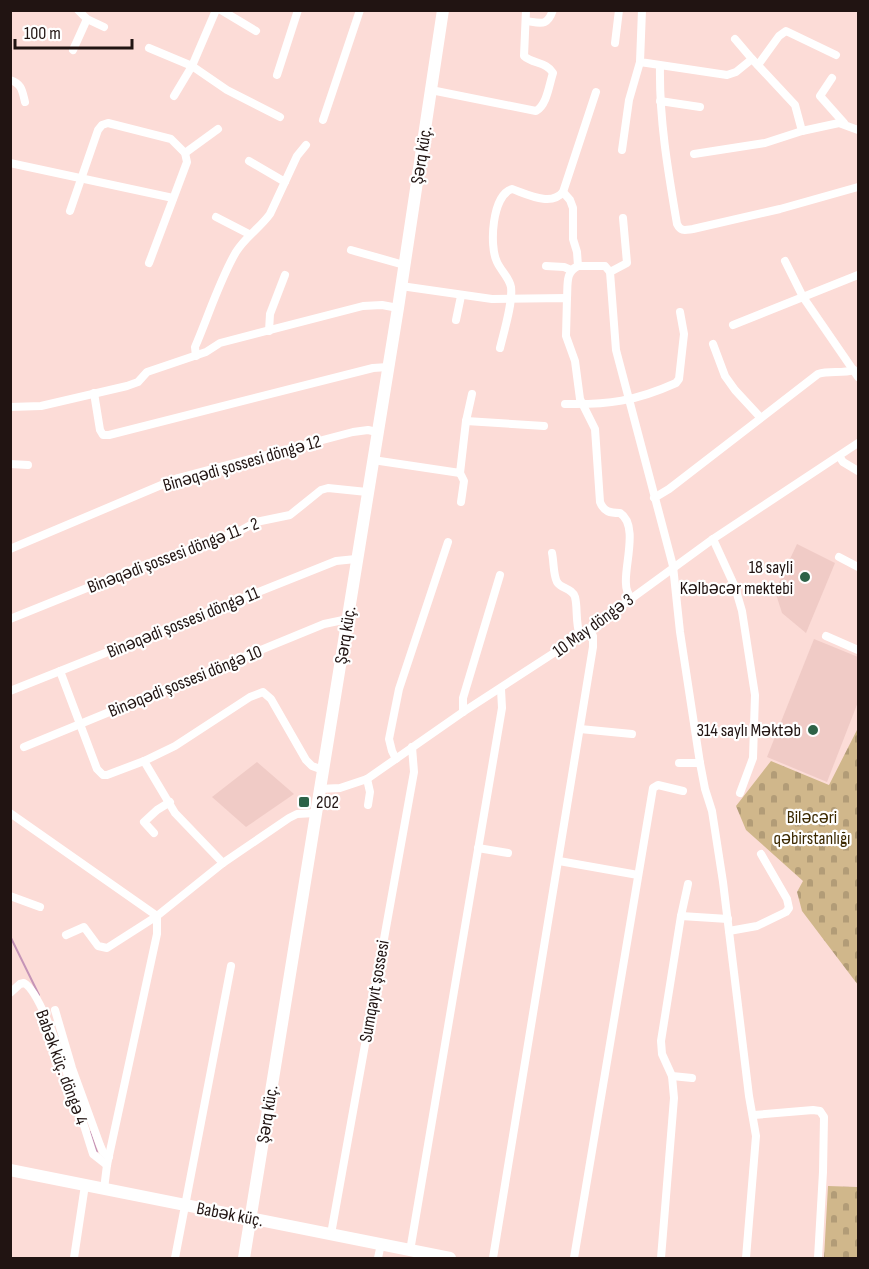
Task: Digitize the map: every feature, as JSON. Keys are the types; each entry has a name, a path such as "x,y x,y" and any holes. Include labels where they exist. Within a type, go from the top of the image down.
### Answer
{"street":[{"path":"78,10 87,19 104,27"},
{"path":"174,96 192,66 216,10"},
{"path":"221,10 256,31"},
{"path":"277,75 298,10"},
{"path":"323,120 360,10"},
{"name":"Şərq küç.","path":"244,1258 398,308 443,10"},
{"path":"431,90 539,110 553,73 547,66 524,56 526,10"},
{"path":"526,21 546,22 550,20 554,10"},
{"path":"615,43 620,10"},
{"path":"622,150 629,100 640,62 642,10"},
{"path":"73,50 87,19"},
{"path":"640,62 731,75 755,62 786,31 836,55"},
{"path":"735,39 795,105 802,131"},
{"path":"150,48 192,66 227,90 280,117"},
{"path":"660,66 660,100 665,153 677,224 683,230 780,209 858,186"},
{"path":"832,78 820,96 844,123 858,130"},
{"path":"10,80 21,87 25,102"},
{"path":"500,348 511,288 497,262 493,238 493,225 501,196 512,189 554,199 563,192 596,92"},
{"path":"660,100 700,106"},
{"path":"70,211 98,130 102,125 108,123 171,139 185,153 187,162 149,263"},
{"path":"694,154 765,142 833,123 844,123"},
{"path":"185,153 218,129"},
{"path":"196,356 195,347 235,254 249,234 265,222 297,156 306,145"},
{"path":"249,161 285,182"},
{"path":"10,163 173,198"},
{"path":"563,192 573,208 573,239 578,252 575,268 568,278 566,336 575,361 579,394 594,429 600,502 603,509 609,513 620,513 627,521 630,541 625,582 630,598"},
{"path":"216,217 249,234"},
{"path":"610,272 627,263 623,218"},
{"path":"351,250 404,265"},
{"path":"785,261 803,297 856,373"},
{"path":"546,266 575,268 605,266 610,272 616,350 673,566 680,632 700,764 712,811 728,919 749,1096 754,1115 756,1136 746,1258"},
{"path":"269,331 270,314 285,275"},
{"path":"733,325 858,275"},
{"path":"401,286 461,296 567,298"},
{"path":"456,320 461,296"},
{"path":"10,407 41,406 127,386 138,382 147,372 196,356 220,343 363,306 382,305 398,308"},
{"path":"565,404 628,400 645,396 676,383 679,380 684,334 680,312"},
{"path":"713,344 725,376 760,417"},
{"path":"94,393 100,430 104,435 109,435 372,368 388,367"},
{"path":"654,498 669,489 818,374 822,372 856,373"},
{"path":"461,502 464,481 460,473 466,421 472,394"},
{"path":"466,421 544,426"},
{"name":"Binəqədi şossesi döngə 12","path":"10,549 178,478 353,432 368,430 377,432"},
{"name":"10 May döngə 3","path":"320,789 340,788 367,779 463,712 580,636 673,566 858,443"},
{"path":"839,456 843,462 858,471"},
{"path":"373,460 460,473"},
{"path":"10,464 28,465"},
{"name":"Binəqədi şossesi döngə 11 - 2","path":"10,619 144,565 238,532 256,522 290,515 321,490 328,488 367,492"},
{"path":"713,539 735,587 742,611 755,695 753,758 740,793"},
{"path":"396,759 389,739 399,689 448,542"},
{"path":"552,553 557,581 562,587 570,590 575,598 575,616 580,636"},
{"path":"839,558 858,567"},
{"name":"Binəqədi şossesi döngə 11","path":"10,691 336,561 356,559"},
{"path":"463,712 463,698 500,575"},
{"name":"Binəqədi şossesi döngə 10","path":"24,747 324,624 348,619"},
{"path":"493,1258 593,647 593,636 590,629"},
{"path":"826,636 858,650"},
{"path":"60,671 97,769 104,775 144,761 185,740 250,697 263,692 271,699 306,760 312,766 323,770"},
{"path":"410,1251 501,708 501,689"},
{"path":"580,729 632,734"},
{"name":"Sumqayıt şossesi","path":"331,1234 414,772 412,747"},
{"path":"144,761 184,825 223,863"},
{"path":"679,763 700,764"},
{"path":"367,779 370,792 368,805"},
{"path":"574,1258 653,788 658,785 683,791"},
{"path":"154,833 144,822 170,802"},
{"path":"10,813 158,916"},
{"path":"66,935 84,927 98,946 107,948 114,946 158,916 223,863 289,818 297,814 315,813"},
{"path":"478,848 508,853"},
{"path":"729,931 757,926 786,912 789,908 787,900 761,854"},
{"path":"559,861 638,875"},
{"path":"661,1258 674,1098 672,1076 662,1054 661,1041 688,884"},
{"path":"10,896 40,907"},
{"path":"104,1189 157,934 158,916"},
{"path":"681,916 728,919"},
{"path":"175,1258 231,966"},
{"name":"Babək küç. döngə 4","path":"10,993 24,983 31,989 53,1036 93,1154 108,1161"},
{"path":"55,1010 72,1068 108,1161"},
{"path":"672,1076 692,1078"},
{"path":"754,1115 813,1110 819,1111 825,1117 818,1258"},
{"name":"Babək küç.","path":"10,1170 450,1258"},
{"path":"75,1258 84,1185"},
{"path":"378,1258 381,1245"}],"shaded area":[{"name":"18 sayli Kəlbəcər mektebi","path":"797,544 835,563 806,633 782,613 775,591"},
{"name":"314 saylı Məktəb","path":"814,639 858,657 858,702 827,782 767,757"},
{"path":"257,762 294,794 246,827 212,797"}],"green space":[{"name":"Biləcəri qəbirstanlığı","path":"858,728 858,985 802,911 797,892 803,881 746,830 736,806 771,761 829,785"},
{"path":"858,1105 858,1258 824,1258 828,1186 857,1187"}],"waterway":[{"path":"10,936 39,995"},
{"path":"90,1132 97,1152"}],"place":[{"name":"18 sayli Kəlbəcər mektebi","path":"805,577"},
{"name":"314 saylı Məktəb","path":"813,730"},
{"name":"202","path":"304,802"}]}
